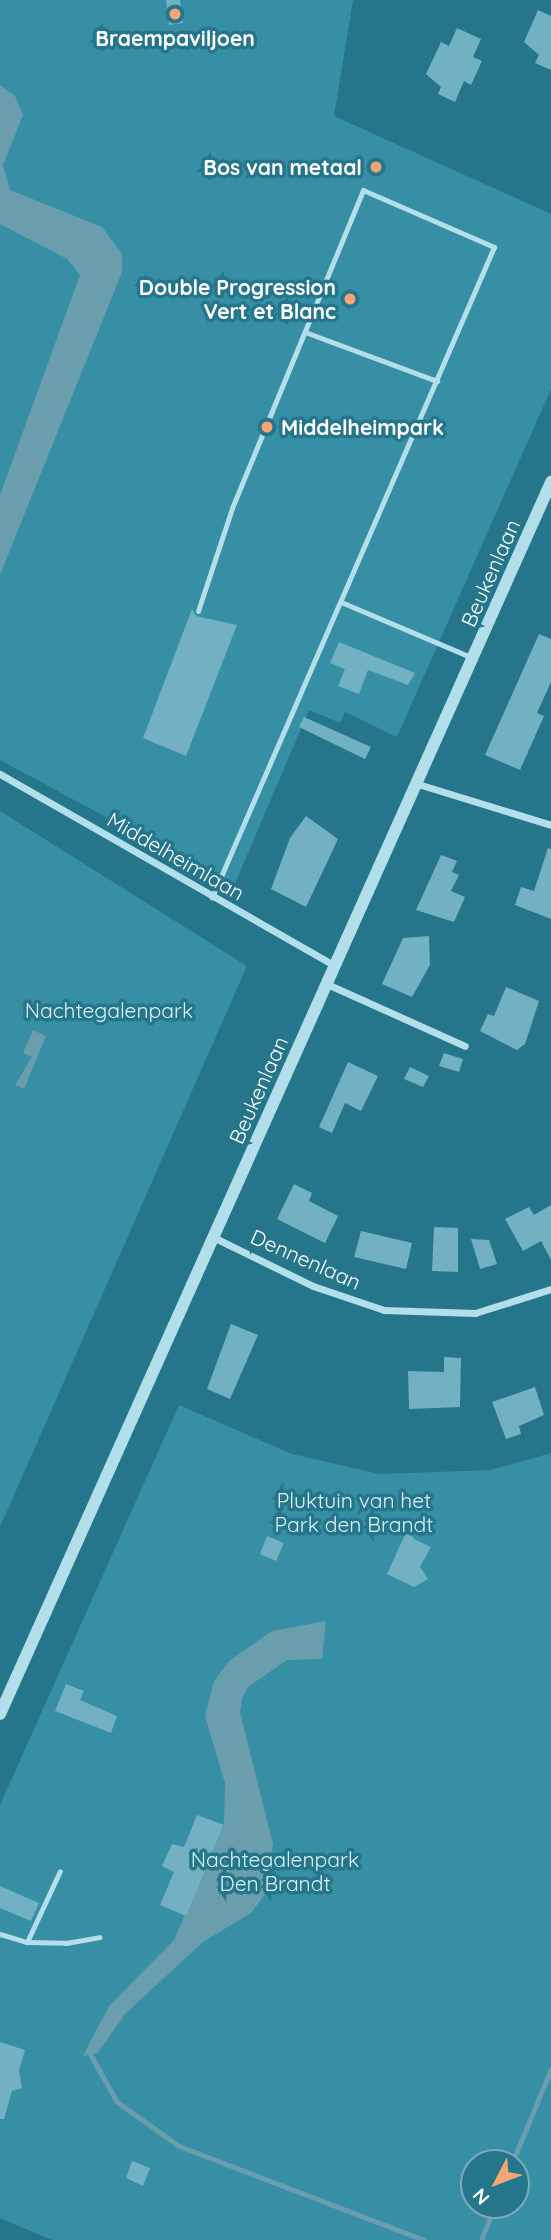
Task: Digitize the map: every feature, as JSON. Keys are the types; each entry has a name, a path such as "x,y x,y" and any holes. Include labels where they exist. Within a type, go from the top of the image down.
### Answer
{"street":[{"name":"Beukenlaan","path":"0,1714 551,482"},
{"name":"Middelheimlaan","path":"0,774 335,966"},
{"path":"418,784 551,825"},
{"path":"327,984 465,1046"},
{"name":"Dennenlaan","path":"213,1237 313,1286 384,1310 475,1313 551,1289"}],"lane":[{"path":"198,611 232,508 363,190 494,247 212,897"},
{"path":"305,332 437,381"},
{"path":"341,602 473,657"},
{"path":"27,1942 60,1871"},
{"path":"0,1934 27,1942 99,1937"}],"green space":[{"name":"Middelheimpark","path":"0,0 353,0 334,116 551,214 551,389 397,737 345,712 340,723 309,710 234,886 0,760"},
{"name":"Nachtegalenpark","path":"0,811 247,966 0,1527"},
{"name":"Nachtegalenpark Den Brandt","path":"179,1405 292,1454 380,1474 491,1470 551,1453 551,2240 52,2240 0,2218 0,1805"}],"shaded area":[{"path":"0,85 15,96 23,115 3,165 10,190 102,227 122,254 122,272 0,575 0,495 80,275 67,259 0,224"},
{"path":"33,1030 46,1036 24,1089 15,1085 32,1057 23,1053"},
{"path":"326,1621 322,1659 287,1660 248,1687 242,1699 240,1712 273,1844 266,1893 251,1913 203,1942 125,2014 98,2053 83,2056 109,2006 174,1940 224,1826 225,1783 205,1716 214,1681 229,1661 272,1631"}],"building":[{"name":"Braempaviljoen","path":"166,0 180,0 183,23 169,25"},
{"path":"538,10 551,16 551,70 535,63 539,55 524,42"},
{"path":"457,28 481,39 473,57 482,61 471,85 464,81 455,102 438,94 441,87 426,74 441,42 449,46"},
{"path":"192,609 196,616 237,625 186,756 143,738"},
{"path":"539,634 551,639 551,682 537,713 544,716 520,770 485,755"},
{"path":"339,642 415,673 408,685 368,670 359,694 338,686 345,669 330,663"},
{"path":"304,717 371,747 365,759 299,727"},
{"path":"306,816 338,839 306,907 271,889 290,838"},
{"path":"548,848 551,849 551,919 515,905 521,887 534,891"},
{"path":"441,855 457,861 452,872 459,875 451,891 465,897 454,922 416,910"},
{"path":"429,936 430,965 412,997 382,984 403,938"},
{"path":"506,987 539,1001 525,1044 517,1050 480,1031 488,1014 494,1016"},
{"path":"444,1053 463,1059 459,1072 439,1066"},
{"path":"348,1062 378,1076 361,1111 345,1103 332,1133 319,1127"},
{"path":"410,1067 429,1076 423,1087 404,1079"},
{"path":"294,1184 312,1193 309,1201 338,1216 325,1243 277,1219"},
{"path":"551,1205 551,1260 541,1241 523,1251 505,1219 529,1207 534,1215"},
{"path":"434,1227 458,1228 458,1272 432,1271"},
{"path":"361,1231 412,1243 406,1269 354,1257"},
{"path":"471,1239 489,1240 497,1264 480,1269"},
{"path":"231,1324 258,1335 230,1399 207,1389"},
{"path":"444,1357 461,1358 460,1407 409,1409 408,1371 444,1372"},
{"path":"535,1387 544,1415 519,1426 521,1434 506,1439 492,1402"},
{"path":"408,1528 414,1539 431,1547 420,1567 428,1579 414,1587 387,1574"},
{"path":"267,1536 284,1543 276,1561 260,1554"},
{"path":"66,1684 84,1691 80,1700 117,1716 111,1733 55,1711"},
{"path":"197,1815 224,1825 186,1916 160,1905 174,1872 162,1866 172,1844 184,1847"},
{"path":"0,1886 39,1903 31,1921 0,1908"},
{"path":"0,2042 25,2050 19,2070 22,2088 12,2091 4,2119 0,2119"},
{"path":"132,2161 150,2168 143,2186 126,2178"}],"waterway":[{"path":"90,2054 117,2102 179,2146 424,2240"},
{"path":"518,2149 551,2069"},
{"path":"481,2240 489,2219"}],"place":[{"name":"Braempaviljoen","path":"175,14"},
{"name":"Bos van metaal","path":"376,167"},
{"name":"Double Progression Vert et Blanc","path":"350,299"},
{"name":"Middelheimpark","path":"267,427"}],"park label":[{"name":"Pluktuin van het Park den Brandt","path":"354,1512"}]}
